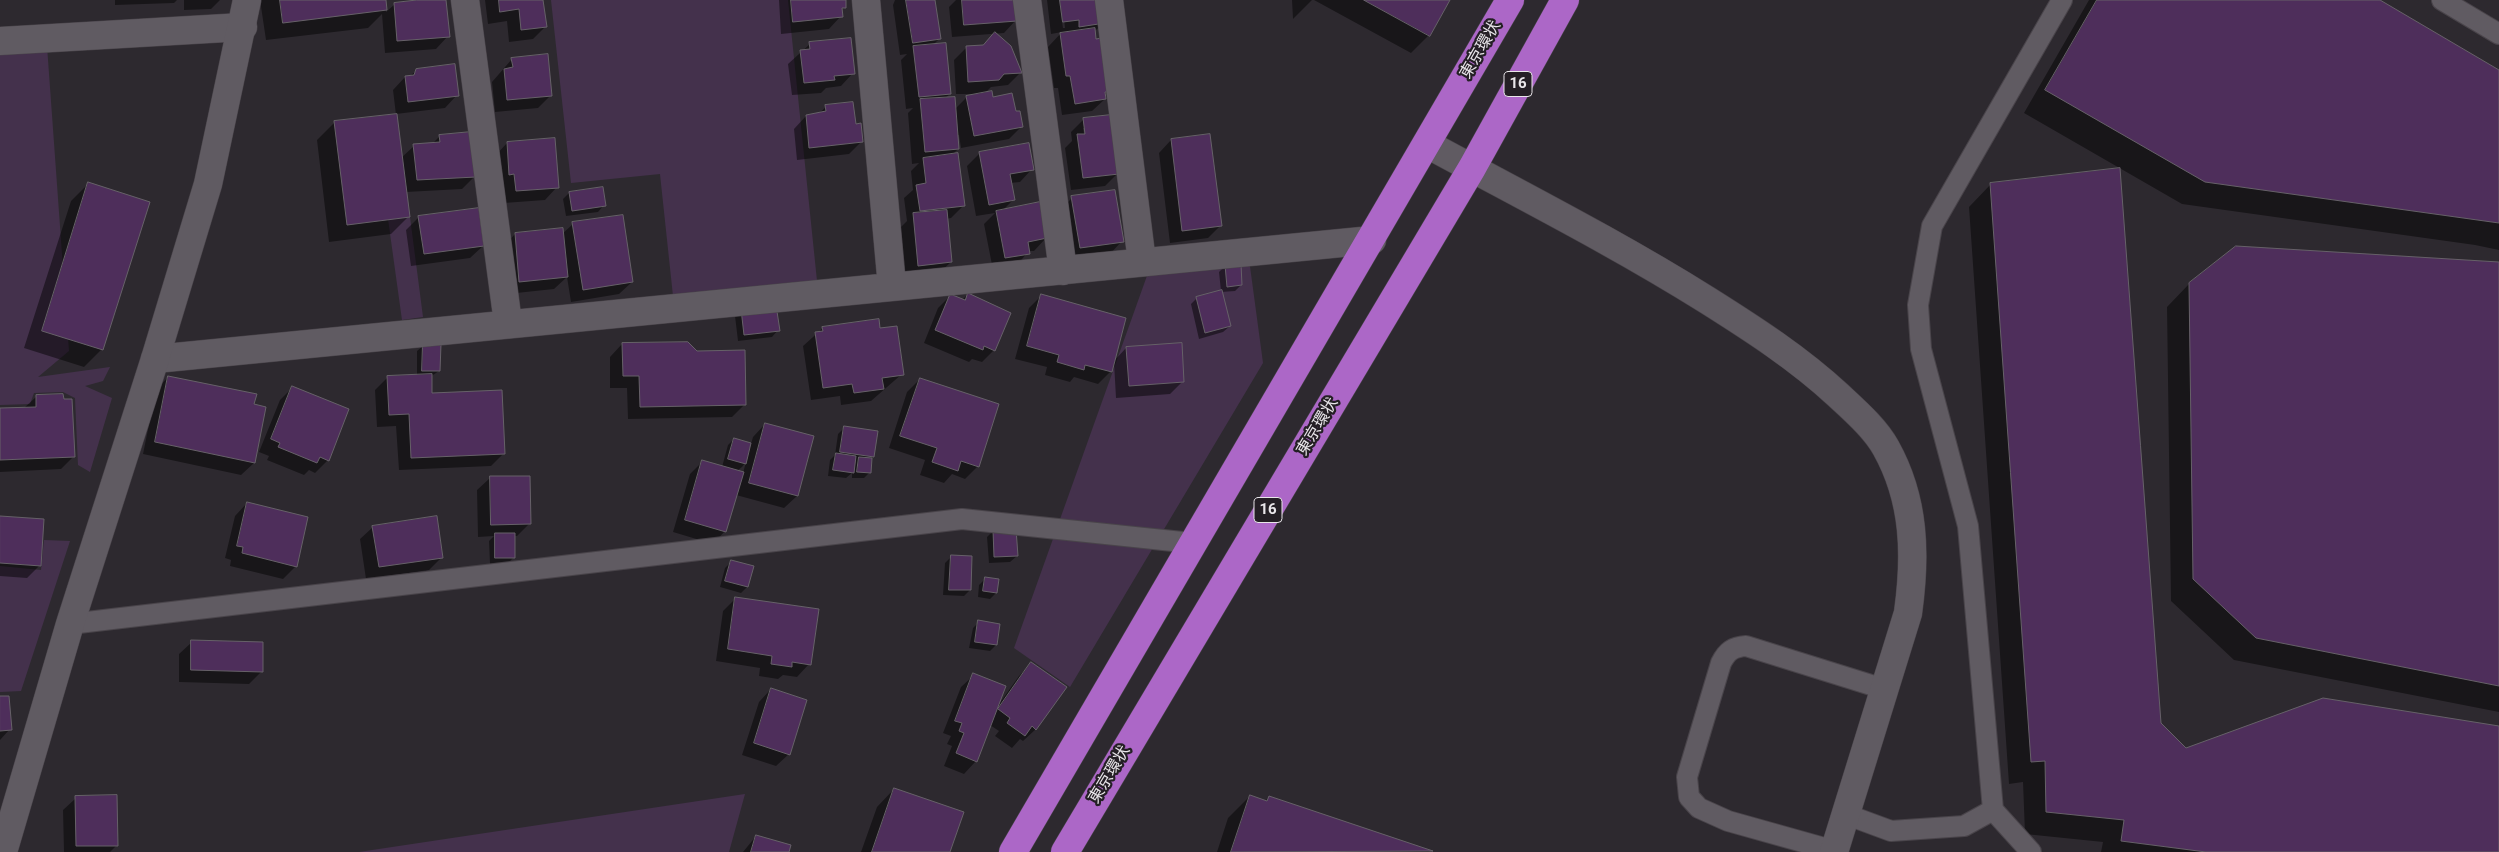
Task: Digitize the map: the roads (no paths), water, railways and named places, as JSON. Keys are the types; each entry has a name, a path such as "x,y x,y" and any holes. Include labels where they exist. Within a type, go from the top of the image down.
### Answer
{"highway":[{"name":"東京環状","path":"1013,852 1192,543 1372,240 1510,0"},
{"name":"東京環状","path":"1065,852 1472,168 1565,0"}],"street":[{"path":"3,852 70,624 155,359 208,184 243,27 247,0"},
{"path":"465,0 508,323"},
{"path":"866,0 892,287"},
{"path":"1027,0 1062,271"},
{"path":"1109,0 1142,262"},
{"path":"0,41 243,27"},
{"path":"1427,144 1591,231 1746,325 1808,367 1856,412 1885,446 1905,489 1913,548 1912,583 1908,613 1835,852"},
{"path":"155,359 1372,240"}],"lane":[{"path":"2030,852 1993,810 1968,526 1921,349 1918,305 1932,226 2062,0"},
{"path":"2442,0 2499,34"},
{"path":"70,624 962,519 1192,543"},
{"path":"1835,852 1728,821 1699,808 1689,797 1687,777 1721,663 1726,653 1735,647 1746,646 1884,689"},
{"path":"1846,814 1891,831 1964,826 1993,810"}]}
